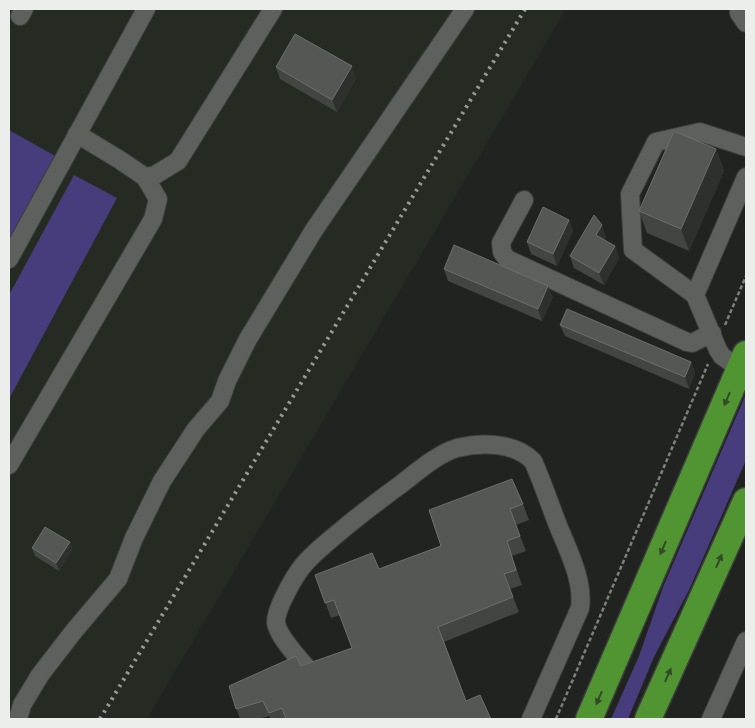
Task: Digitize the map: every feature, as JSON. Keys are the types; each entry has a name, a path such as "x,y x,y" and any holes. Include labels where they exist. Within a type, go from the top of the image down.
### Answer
{"highway":[{"path":"590,719 743,362"},
{"path":"648,719 746,501"}],"street":[{"path":"9,259 146,9"},
{"path":"145,178 156,175 178,160 273,9"},
{"path":"18,719 22,705 40,675 118,579 134,538 162,481 196,429 220,401 227,381 248,339 314,230 465,9"},
{"path":"739,9 739,13 746,23"},
{"path":"743,362 722,356 695,295 633,250 630,194 656,142 700,132 746,147"},
{"path":"9,465 153,220 158,199 145,178 120,160 77,134"},
{"path":"695,295 746,177"},
{"path":"524,200 501,243 502,252 506,259 687,342 692,343 714,339"},
{"path":"306,667 283,638 276,623 278,610 285,594 300,569 320,548 365,510 432,461 455,449 476,445 496,445 517,451 528,456 533,461 572,561 580,587 580,608 531,719"},
{"path":"711,719 746,642"}],"path":[{"path":"556,719 714,339 746,276"}],"shaded area":[{"path":"9,9 566,9 147,719 9,719"},
{"path":"9,130 57,157 9,245"},
{"path":"74,175 117,198 9,399 9,295"},
{"path":"746,394 746,460 689,590 654,657 628,719 611,719 639,656 663,587"}],"building":[{"path":"295,34 352,66 332,100 276,67"},
{"path":"674,131 716,149 681,229 639,211"},
{"path":"543,207 569,220 553,254 527,242"},
{"path":"594,215 602,225 596,235 615,246 599,273 570,256"},
{"path":"454,245 548,286 538,309 444,269"},
{"path":"567,309 691,362 685,377 560,325"},
{"path":"512,479 523,504 510,509 520,536 507,541 516,570 504,574 513,597 438,627 466,701 480,695 491,719 286,719 282,708 269,713 263,701 236,709 229,686 296,656 301,666 352,648 334,600 325,603 315,575 372,553 379,569 441,546 429,510"},
{"path":"45,527 70,542 56,563 32,548"}],"railway":[{"path":"100,719 525,9"}]}
